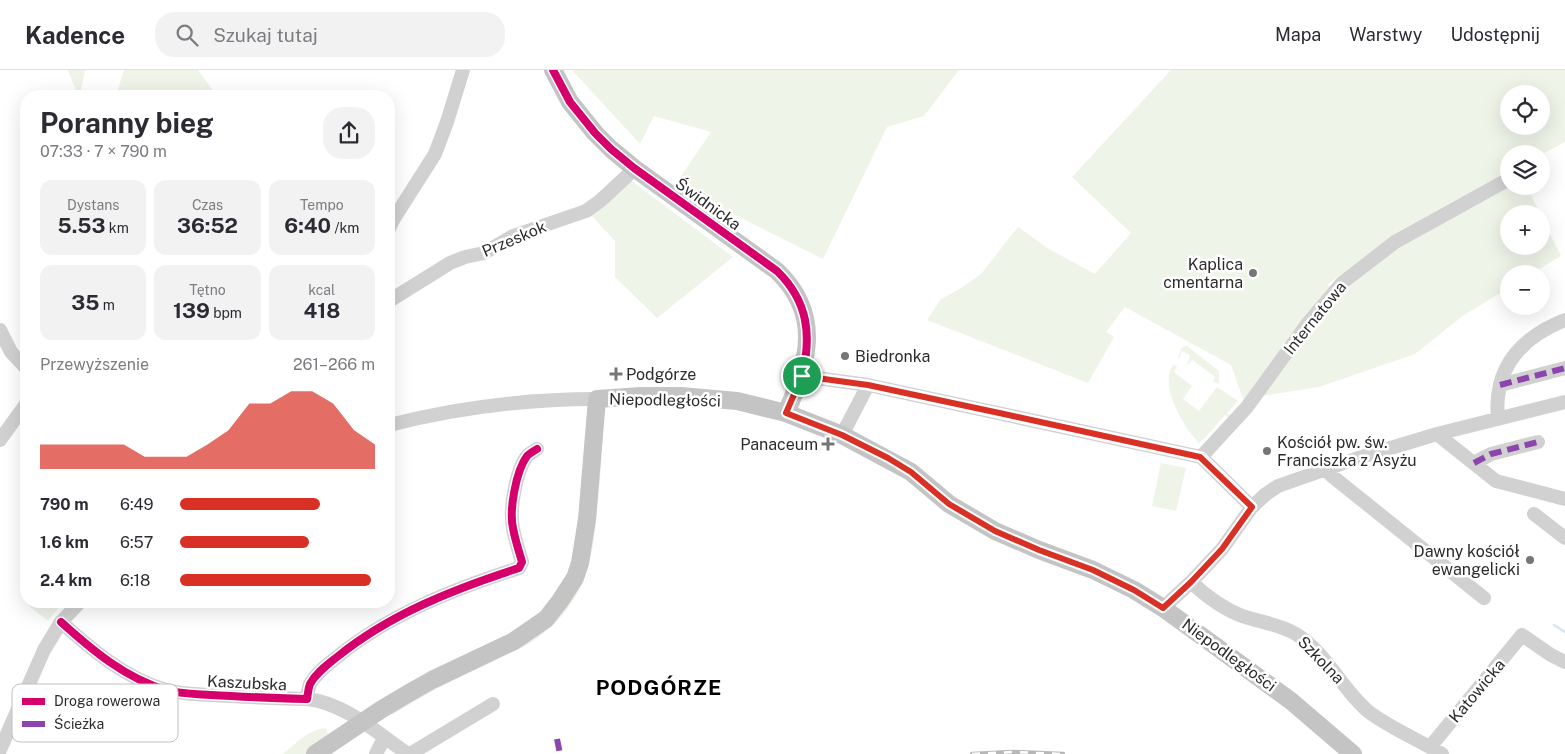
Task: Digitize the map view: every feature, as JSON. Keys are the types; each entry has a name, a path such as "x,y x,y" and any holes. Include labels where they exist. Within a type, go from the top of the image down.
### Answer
{"main road":[{"name":"Świdnicka","path":"553,70 570,102 581,117 611,149 786,280 800,302 804,316 807,343 802,376 786,413"},
{"name":"Niepodległości","path":"597,399 641,396 737,401 786,413 842,435 911,472 949,504 995,531 1093,570 1134,590 1163,608 1291,700 1353,754"},
{"path":"316,754 382,709 432,680 514,641 546,619 574,578 585,542 597,399"}],"street":[{"path":"395,217 435,154 463,70"},
{"name":"Przeskok","path":"395,297 450,262 484,253 513,236 586,211 600,202 634,168"},
{"name":"Internatowa","path":"1200,457 1247,406 1308,323 1342,283 1395,242 1500,184"},
{"path":"1498,419 1496,403 1500,385 1504,371 1517,351 1535,336 1565,320"},
{"path":"0,330 11,352 20,362"},
{"path":"1500,385 1565,368"},
{"path":"802,376 868,385 1200,457 1252,507"},
{"path":"842,435 868,385"},
{"name":"Niepodległości","path":"395,424 418,418 501,406 574,399 597,399"},
{"path":"1163,608 1222,549 1252,507 1278,486 1438,434 1565,402"},
{"path":"0,440 20,412"},
{"path":"1438,434 1496,481 1565,498"},
{"path":"1474,464 1492,454 1538,442"},
{"name":"Kaszubska","path":"178,692 253,698 307,699 309,686 316,674 352,645 389,622 426,602 470,584 519,568 522,562 512,528 513,495 521,469 528,456 536,449"},
{"path":"1326,470 1484,598"},
{"path":"1534,514 1565,538"},
{"name":"Szkolna","path":"1191,582 1200,591 1240,615 1280,626 1296,634 1309,644 1356,699 1370,712 1410,737 1436,750"},
{"path":"29,684 44,650 61,622 74,608"},
{"name":"Kaszubska","path":"61,622 83,642 114,665 149,684"},
{"name":"Katowicka","path":"1436,750 1522,635 1565,662"},
{"path":"307,699 325,703 362,722 409,754 493,704"},
{"path":"0,750 12,723"},
{"path":"376,754 384,738"}],"shaded area":[{"path":"68,70 85,70 81,90 76,90"},
{"path":"124,70 198,70 213,90 118,90"},
{"path":"572,70 959,70 924,116 887,127 823,259 675,185 711,132 654,116 640,144"},
{"path":"1171,70 1565,70 1565,142 1550,150 1550,145 1500,145 1500,176 1396,233 1327,285 1343,292 1399,247 1500,191 1500,195 1531,195 1536,205 1500,205 1500,255 1550,255 1550,234 1561,256 1546,265 1500,265 1500,293 1464,315 1415,354 1319,387 1243,399 1231,365 1125,307 1106,332 1114,337 1088,383 927,320 941,299 981,274 1018,227 1049,249 1095,274 1131,233 1072,177"},
{"path":"629,179 733,257 657,318 615,277 615,241 591,215"},
{"path":"1187,346 1219,371 1219,384 1213,381 1215,377 1192,360 1187,365 1190,355 1182,351 1178,358 1182,347"},
{"path":"1173,365 1177,366 1174,372 1192,386 1183,399 1199,411 1217,387 1238,401 1227,413 1231,417 1230,419 1225,415 1199,443 1181,418 1171,395 1169,374"},
{"path":"603,421 600,482 593,545 583,582 563,615 548,630 529,644 436,689 390,714 566,604"},
{"path":"1161,463 1186,468 1176,511 1152,506"},
{"path":"32,608 58,608 48,621"},
{"path":"324,728 327,729 328,735 309,754 283,754 307,735"}],"waterway":[{"path":"1554,625 1565,632"}],"railway":[{"path":"972,754 1013,752 1063,754"}],"marked path":[{"path":"1500,385 1565,368"},
{"path":"1474,463 1491,454 1538,442"},
{"path":"557,739 560,754"}],"cycle path":[{"path":"553,70 570,102 595,133 611,149 634,168 777,271 787,282 795,294 805,319 807,347 802,376 868,385 1201,457 1252,507"},
{"path":"178,692 307,699 312,680 329,663 379,628 423,604 519,568 522,562 513,528 513,501 523,463 527,456 537,449"},
{"path":"61,622 97,653 123,671 149,684"}],"place":[{"name":"Kaplica cmentarna","path":"1253,273"},
{"name":"Biedronka","path":"845,356"},
{"name":"Podgórze","path":"616,374"},
{"name":"Panaceum","path":"828,444"},
{"name":"Kościół pw. św. Franciszka z Asyżu","path":"1267,451"},
{"name":"Dawny kościół ewangelicki","path":"1530,560"}],"district":[{"name":"PODGÓRZE","path":"659,687"}],"route":[{"path":"802,376 868,385 1200,457 1252,507 1222,549 1163,608 1134,590 1093,570 995,531 949,504 911,472 888,458 842,435 786,413 802,376"}]}
